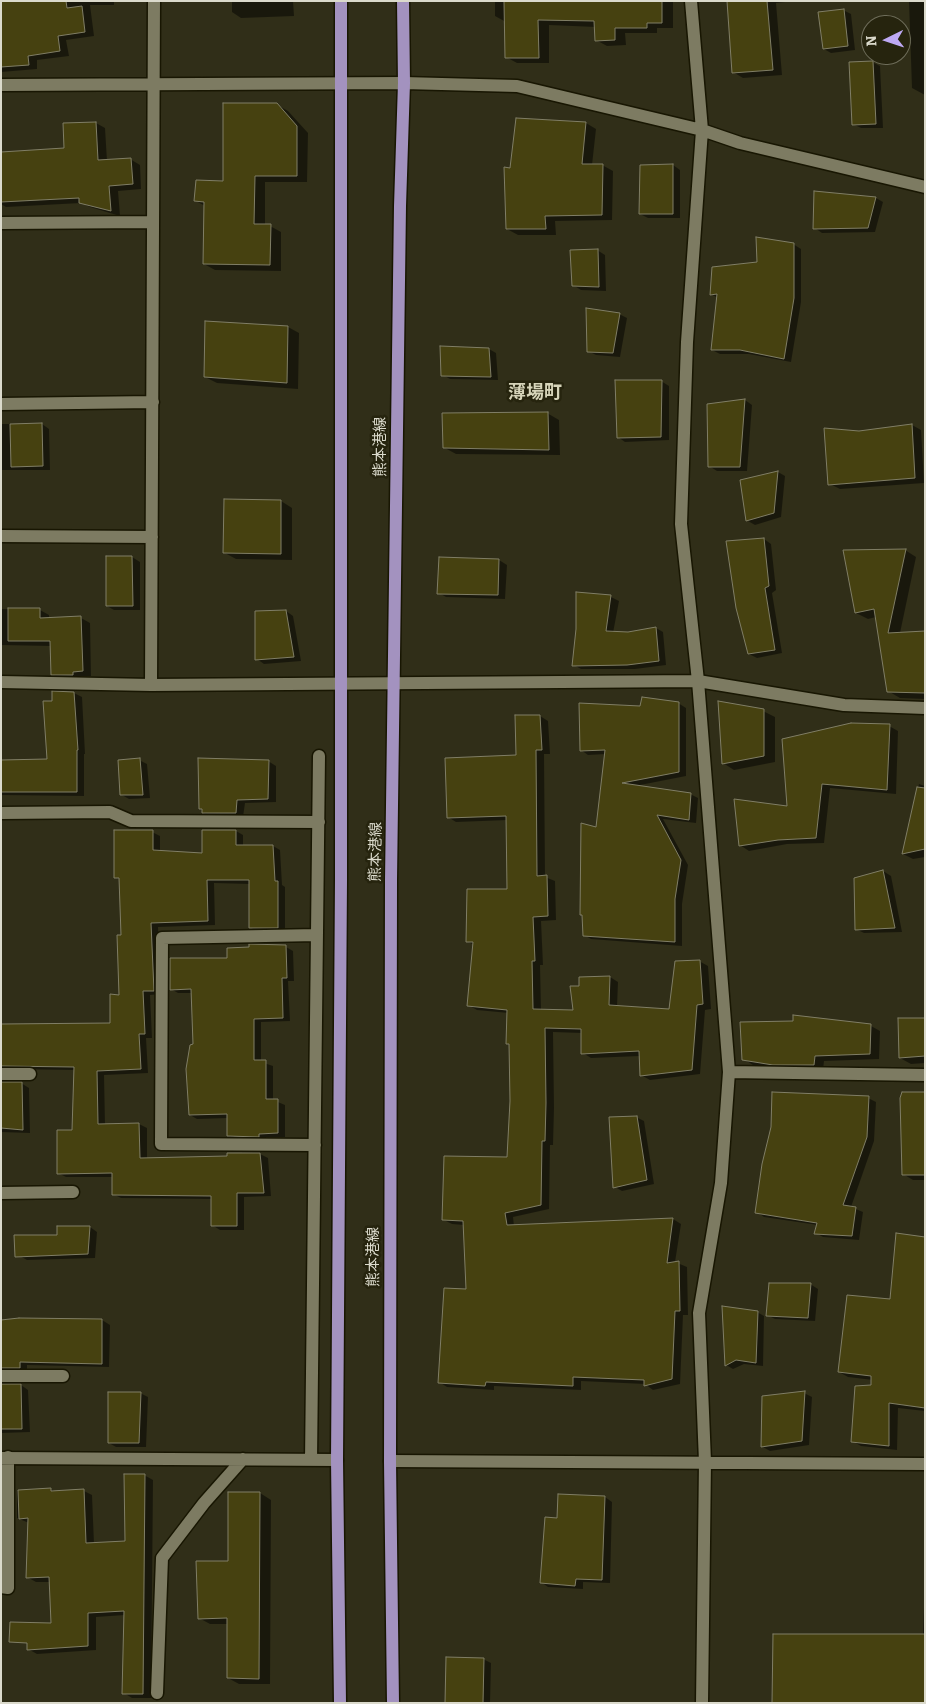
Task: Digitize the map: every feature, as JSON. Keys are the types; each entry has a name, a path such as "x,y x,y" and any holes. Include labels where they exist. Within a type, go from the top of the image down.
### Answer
{"main road":[{"path":"340,1703 337,1460 341,889 341,1"},
{"name":"熊本港線","path":"392,1703 390,1461 391,880 396,682 400,206 404,82 403,1"}],"street":[{"path":"151,685 154,1"},
{"path":"691,1 702,130 687,342 681,524 698,680 729,1072 721,1183 699,1313 705,1462 702,1703"},
{"path":"1,85 153,83 340,84 404,82 517,86 702,130 740,143 925,187"},
{"path":"1,224 153,222"},
{"path":"1,404 153,402"},
{"path":"1,536 152,537"},
{"path":"1,682 151,685 698,680 844,705 925,708"},
{"path":"311,1460 319,756"},
{"path":"1,813 110,812 131,821 318,822"},
{"path":"315,1145 161,1144 162,938 317,935"},
{"path":"729,1072 925,1076"},
{"path":"1,1074 30,1074"},
{"path":"1,1193 73,1192"},
{"path":"1,1376 63,1376"},
{"path":"1,1588 8,1588 5,1458 337,1460"},
{"path":"157,1693 162,1558 204,1503 243,1459"},
{"path":"390,1461 925,1464"}],"building":[{"path":"1,1 66,1 67,8 82,6 85,32 58,36 60,51 28,56 29,65 1,67"},
{"path":"504,1 662,1 662,23 647,23 647,28 615,28 615,40 595,41 594,21 538,20 539,58 505,58"},
{"path":"727,1 767,1 773,70 732,73"},
{"path":"844,9 848,46 823,49 818,12"},
{"path":"849,62 861,62 861,65 873,65 876,124 852,125"},
{"path":"223,103 277,103 297,126 297,176 255,176 254,224 271,224 270,265 203,264 204,202 194,201 196,180 223,181"},
{"path":"516,118 586,122 582,164 603,164 602,215 545,216 546,229 506,229 504,167 510,168"},
{"path":"96,122 98,160 131,158 133,184 109,186 111,211 79,203 79,198 1,202 1,152 64,148 63,123"},
{"path":"673,164 673,214 639,214 640,165"},
{"path":"814,191 876,197 868,228 813,229"},
{"path":"756,237 794,243 794,298 784,359 740,350 711,350 717,294 710,295 712,267 757,262"},
{"path":"598,249 599,287 572,286 570,250"},
{"path":"586,308 620,313 613,353 587,352"},
{"path":"205,321 288,326 287,383 204,377"},
{"path":"440,346 489,348 491,377 441,376"},
{"path":"615,380 662,380 661,437 617,438"},
{"path":"745,399 740,467 708,467 707,404"},
{"path":"548,412 549,450 443,448 442,413"},
{"path":"42,423 43,466 11,467 10,424"},
{"path":"912,424 915,478 828,485 824,428 859,431"},
{"path":"778,471 774,513 746,521 740,480"},
{"path":"224,499 281,500 281,554 223,553"},
{"path":"764,538 769,586 765,588 775,650 748,654 736,608 726,541"},
{"path":"906,549 888,633 925,631 925,693 887,692 874,609 855,613 843,550"},
{"path":"106,556 132,556 133,606 106,606"},
{"path":"439,557 499,559 498,595 437,594"},
{"path":"576,592 611,595 606,631 628,632 656,627 659,661 627,665 572,666 576,629"},
{"path":"8,608 40,608 40,618 81,616 83,671 73,672 73,675 51,675 50,641 8,641"},
{"path":"286,610 294,657 255,660 255,611"},
{"path":"52,691 74,692 78,750 77,792 1,792 1,760 47,759 43,701 52,701"},
{"path":"642,697 679,702 679,772 622,783 691,793 689,820 657,815 681,860 675,899 675,942 583,936 582,915 580,915 581,823 596,827 605,750 580,751 579,703 640,706"},
{"path":"718,701 764,709 764,756 722,764"},
{"path":"515,715 540,715 542,750 536,750 537,876 547,875 548,916 533,917 535,961 532,961 533,1009 573,1010 570,986 579,986 579,977 610,976 609,1005 669,1009 675,961 700,960 703,1004 697,1005 692,1070 640,1076 639,1051 581,1054 581,1029 545,1028 546,1103 545,1141 542,1141 541,1205 505,1213 507,1225 673,1218 667,1263 679,1261 680,1311 675,1311 672,1379 644,1386 644,1380 573,1377 573,1386 486,1382 485,1386 438,1383 444,1288 466,1289 463,1221 442,1220 444,1156 507,1157 510,1101 509,1044 506,1044 507,1010 467,1006 473,942 466,942 467,889 507,889 506,816 447,818 445,758 516,755"},
{"path":"851,723 890,724 887,790 822,784 816,838 778,840 739,846 734,799 787,806 782,739"},
{"path":"140,758 143,795 120,795 118,760"},
{"path":"198,758 269,760 268,799 237,800 236,813 202,813 202,809 199,809"},
{"path":"917,787 925,788 925,849 902,854"},
{"path":"114,830 153,830 153,850 202,853 202,830 236,830 236,845 273,845 275,881 278,881 278,928 249,928 249,880 207,880 208,921 151,923 154,991 143,991 145,1034 139,1034 141,1069 97,1071 98,1124 139,1123 140,1158 227,1156 227,1153 260,1153 264,1193 237,1193 237,1226 211,1226 211,1196 112,1195 112,1173 57,1174 57,1130 72,1130 74,1067 1,1066 1,1024 110,1023 110,994 119,995 117,935 121,935 119,878 114,878"},
{"path":"883,870 895,928 855,930 854,878"},
{"path":"249,944 286,945 287,978 282,978 283,1018 254,1019 254,1060 266,1060 266,1099 278,1099 278,1133 259,1134 259,1137 227,1136 227,1114 189,1115 186,1069 190,1045 193,1044 191,989 170,990 170,958 227,958 227,948 249,947"},
{"path":"793,1015 871,1024 870,1054 815,1056 814,1065 773,1065 742,1060 740,1022 793,1021"},
{"path":"898,1018 925,1018 925,1056 899,1058"},
{"path":"1,1082 22,1082 23,1130 1,1128"},
{"path":"772,1092 869,1096 867,1137 843,1205 856,1207 852,1236 814,1234 817,1223 755,1213 762,1164 771,1127"},
{"path":"902,1092 925,1092 925,1175 902,1175 900,1098"},
{"path":"637,1116 647,1180 613,1188 609,1117"},
{"path":"57,1226 90,1226 88,1254 15,1257 14,1235 57,1235"},
{"path":"896,1233 925,1237 925,1408 889,1403 889,1446 851,1442 855,1386 871,1385 871,1376 838,1372 847,1295 890,1299"},
{"path":"769,1283 811,1283 808,1318 766,1316"},
{"path":"722,1306 758,1311 756,1363 736,1360 725,1366"},
{"path":"19,1318 102,1319 102,1364 20,1362 20,1368 1,1368 1,1320"},
{"path":"1,1384 21,1384 22,1429 1,1429"},
{"path":"805,1391 802,1441 761,1447 762,1396"},
{"path":"108,1392 141,1392 139,1443 108,1443"},
{"path":"124,1474 145,1474 143,1694 122,1694 124,1611 88,1613 88,1646 27,1650 27,1643 9,1642 10,1622 51,1623 49,1577 26,1578 28,1518 19,1519 18,1490 84,1489 86,1543 125,1541"},
{"path":"228,1492 260,1492 259,1679 227,1678 227,1618 198,1619 196,1561 228,1561"},
{"path":"558,1494 605,1496 602,1580 576,1579 575,1586 540,1583 545,1517 557,1518"},
{"path":"773,1634 925,1634 925,1703 772,1703"},
{"path":"446,1657 484,1658 483,1703 445,1703"}],"district":[{"name":"薄場町","path":"535,393"}]}
